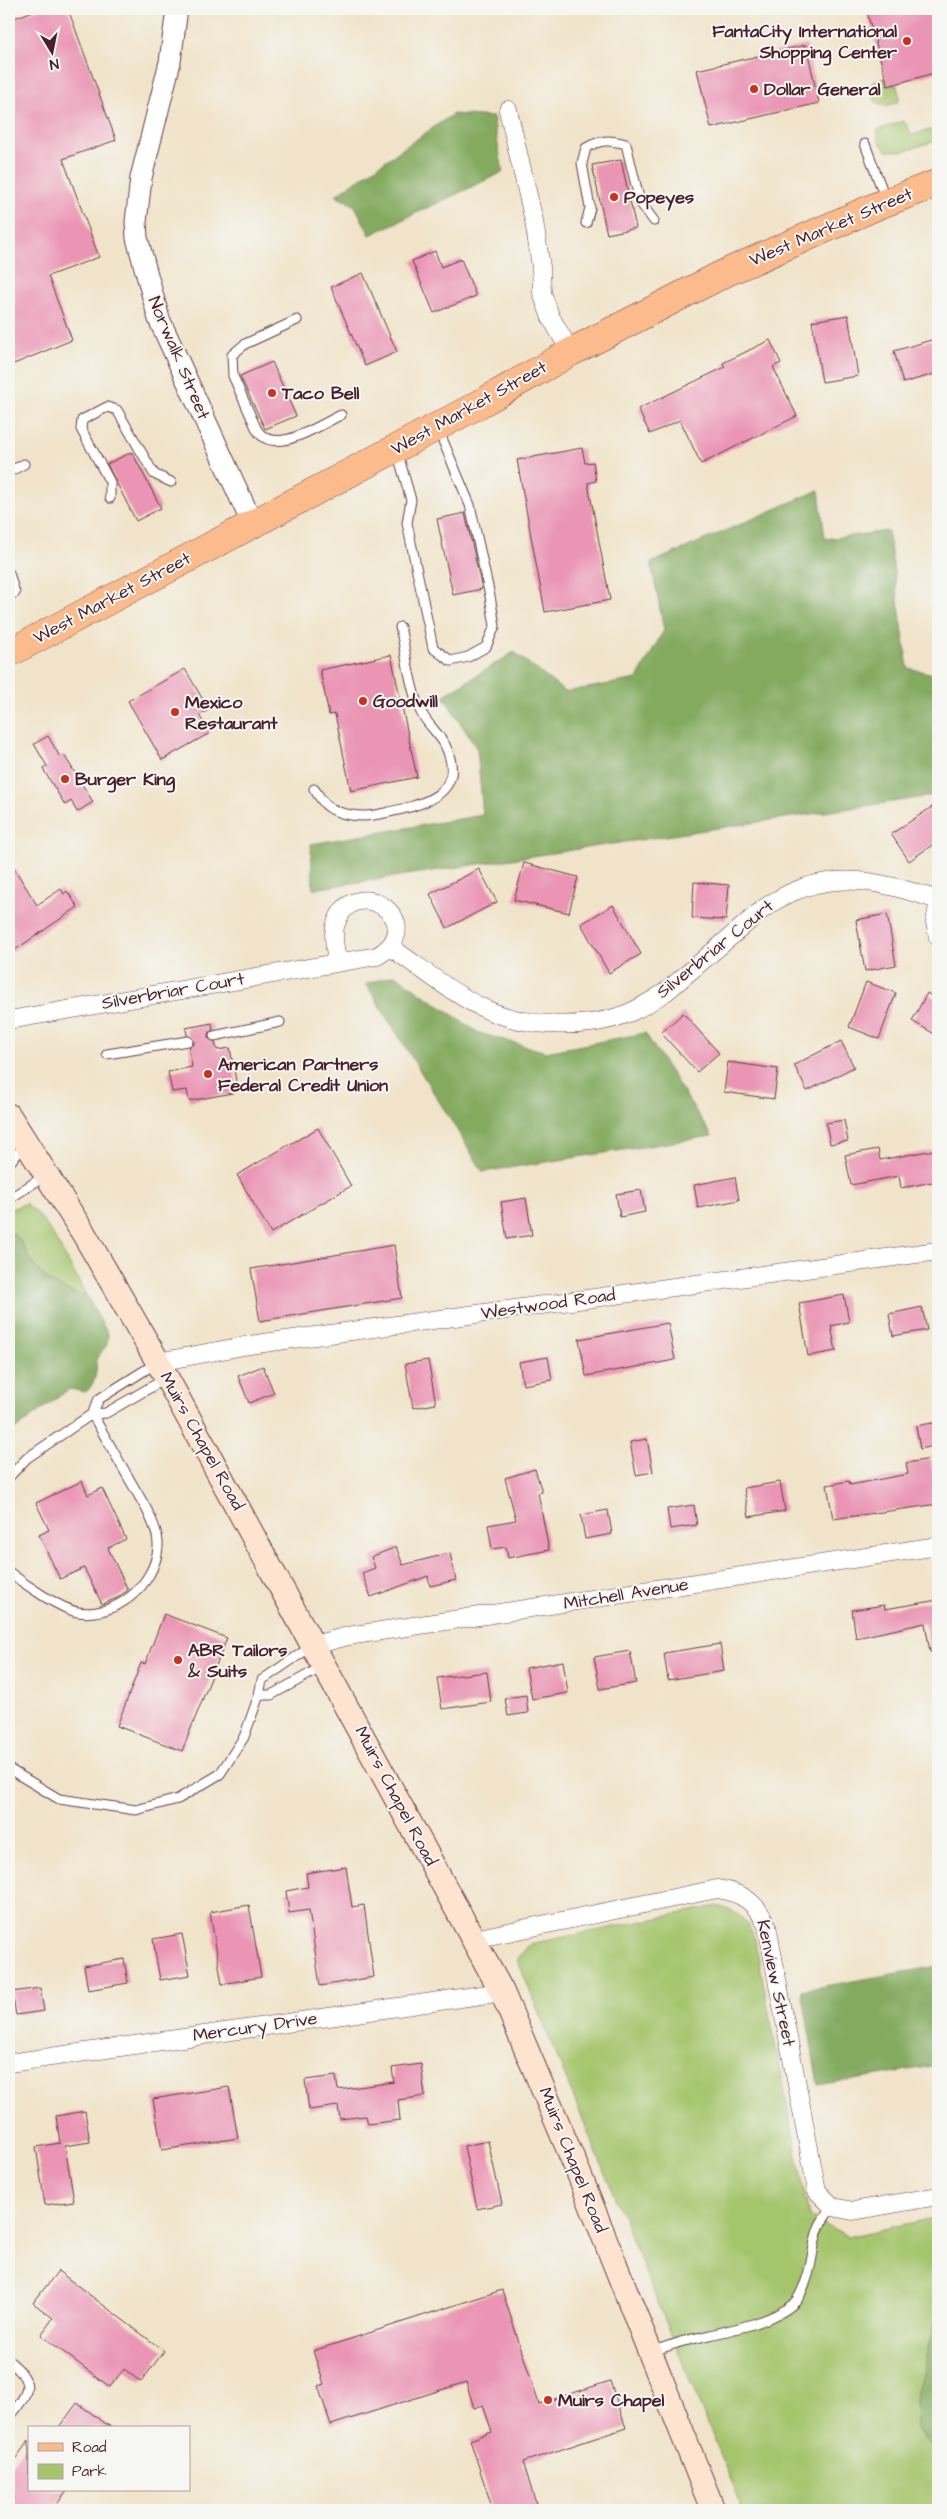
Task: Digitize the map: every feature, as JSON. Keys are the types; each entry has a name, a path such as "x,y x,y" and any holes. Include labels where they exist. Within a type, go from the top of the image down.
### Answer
{"main road":[{"name":"West Market Street","path":"9,652 397,448 571,352 733,269 886,202 938,183"},
{"name":"Muirs Chapel Road","path":"9,1116 84,1234 163,1370 502,1992 651,2352 713,2510"}],"street":[{"name":"Norwalk Street","path":"177,9 170,62 140,178 136,222 137,238 159,320 252,523"},
{"path":"508,110 534,221 541,267 542,293 550,318 571,352"},
{"name":"Silverbriar Court","path":"9,1020 378,956 390,947 478,1006 498,1014 549,1025 581,1023 630,1012 668,991 763,909 780,897 798,888 828,881 861,880 890,884 938,900"},
{"path":"337,962 334,928 346,908 357,902 369,900 379,902 389,910 395,919 396,929 395,938 390,947"},
{"path":"938,906 936,922 938,937"},
{"name":"Westwood Road","path":"163,1370 256,1344 938,1252"},
{"name":"Mitchell Avenue","path":"314,1645 348,1636 938,1546"},
{"name":"Kenview Street","path":"474,1939 717,1890 731,1891 744,1896 755,1905 767,1926 817,2191 833,2207"},
{"name":"Mercury Drive","path":"9,2063 502,1992"},
{"path":"833,2207 853,2210 938,2196"}],"lane":[{"path":"586,223 590,208 582,163 586,148 597,141 609,140 626,144 640,202 654,221"},
{"path":"865,144 886,202"},
{"path":"297,320 245,344 232,356 233,376 257,430 261,436 268,440 283,442 341,415"},
{"path":"110,498 110,482 80,429 82,420 107,407 117,410 154,474 171,482"},
{"path":"397,448 411,500 407,523 433,648 450,661 468,657 486,647 495,626 470,506 437,426"},
{"path":"9,464 24,464 9,472"},
{"path":"9,573 12,591"},
{"path":"314,789 327,806 349,814 370,817 417,806 436,797 446,788 451,763 444,744 430,727 419,708 400,627"},
{"path":"214,1036 280,1022"},
{"path":"107,1054 188,1041"},
{"path":"9,1163 26,1143"},
{"path":"9,1199 46,1175"},
{"path":"92,1414 99,1399 163,1370"},
{"path":"9,1477 27,1458 92,1414 106,1413 163,1370"},
{"path":"9,1572 32,1590 77,1612 105,1611 135,1594 152,1566 158,1546 154,1525 92,1414"},
{"path":"9,1769 60,1799 136,1810 178,1799 220,1774 244,1737 259,1695 262,1680 314,1645"},
{"path":"259,1695 271,1695 326,1666"},
{"path":"651,2352 762,2321 793,2304 803,2288 812,2261 817,2228 833,2207"},
{"path":"9,2361 24,2373 27,2383 26,2395 9,2418"}],"green space":[{"path":"885,78 888,86 896,84 900,97 897,103 884,106 875,101 870,86 873,81"},
{"path":"453,114 493,117 503,172 370,235 355,206 336,195"},
{"path":"903,121 911,135 938,128 938,140 904,151 887,151 878,139 878,130"},
{"path":"819,490 825,539 888,531 908,668 938,675 938,795 313,889 311,844 483,815 477,749 443,696 514,652 565,692 637,679 664,630 651,563"},
{"path":"395,975 479,1033 546,1052 645,1033 712,1136 483,1172 366,984"},
{"path":"26,1203 28,1207 35,1211 59,1245 85,1293 81,1296 53,1285 31,1262 16,1235 9,1232 9,1210"},
{"path":"9,1232 18,1238 29,1259 43,1276 60,1287 81,1296 85,1293 108,1334 107,1345 96,1359 94,1381 86,1392 69,1389 9,1434"},
{"path":"717,1906 730,1910 739,1916 754,1935 809,2216 847,2237 938,2217 938,2311 916,2401 917,2427 938,2459 938,2510 743,2510 517,1959 530,1944"},
{"path":"938,1966 938,2065 818,2085 802,1990"},
{"path":"938,2311 938,2459 917,2427 916,2401"}],"building":[{"path":"39,9 68,9 116,140 63,159 99,257 48,276 72,340 9,366 9,20"},
{"name":"FantaCity International Shopping Center","path":"866,9 938,9 938,72 888,86"},
{"path":"806,45 819,103 711,128 697,70"},
{"name":"Popeyes","path":"621,160 636,228 607,234 592,165"},
{"path":"435,251 441,267 461,259 476,296 434,313 412,261"},
{"path":"363,273 397,352 365,366 331,287"},
{"path":"848,315 858,376 822,382 812,321"},
{"path":"938,338 938,373 903,383 894,351"},
{"path":"770,340 781,363 773,367 797,416 701,464 680,420 650,434 638,409 725,367 723,363"},
{"path":"272,362 296,416 265,429 240,376"},
{"path":"582,448 585,463 593,462 596,481 588,483 610,600 545,612 517,460"},
{"path":"132,452 161,508 136,521 107,464"},
{"path":"465,513 482,589 453,595 437,519"},
{"path":"391,655 417,777 351,791 335,714 329,715 320,670"},
{"path":"185,669 209,710 199,715 210,733 162,760 128,701"},
{"path":"48,736 60,757 64,755 93,802 77,812 71,801 65,805 43,769 47,766 34,744"},
{"path":"938,803 938,841 909,861 891,834"},
{"path":"9,860 37,905 61,889 64,894 67,891 78,907 9,954"},
{"path":"524,863 578,877 569,913 514,900"},
{"path":"479,869 497,902 447,928 430,894"},
{"path":"694,882 729,885 726,920 692,918"},
{"path":"613,905 641,954 609,973 581,924"},
{"path":"887,914 896,965 865,971 856,920"},
{"path":"866,982 896,993 879,1039 849,1027"},
{"path":"927,993 938,1000 938,1036 912,1021"},
{"path":"683,1013 719,1053 697,1072 661,1033"},
{"path":"212,1023 213,1030 208,1034 208,1038 215,1042 217,1050 230,1048 238,1092 189,1101 187,1090 172,1092 168,1072 192,1067 189,1047 194,1044 194,1040 187,1035 186,1028"},
{"path":"841,1041 854,1067 807,1091 794,1065"},
{"path":"728,1062 778,1069 774,1099 724,1092"},
{"path":"844,1120 848,1141 830,1144 826,1123"},
{"path":"318,1128 351,1186 271,1233 237,1175"},
{"path":"878,1149 880,1160 934,1150 938,1181 901,1188 899,1176 851,1185 845,1155"},
{"path":"735,1177 739,1200 698,1208 694,1185"},
{"path":"641,1190 645,1212 620,1217 616,1194"},
{"path":"526,1198 532,1235 507,1239 501,1202"},
{"path":"394,1245 402,1298 260,1321 251,1269"},
{"path":"844,1295 849,1322 831,1326 836,1351 808,1356 799,1303"},
{"path":"922,1307 927,1330 893,1336 889,1314"},
{"path":"668,1323 675,1360 586,1376 579,1339"},
{"path":"548,1357 552,1380 523,1385 519,1362"},
{"path":"428,1360 436,1404 413,1408 405,1364"},
{"path":"263,1366 274,1393 249,1403 238,1376"},
{"path":"938,1422 938,1445 920,1449 916,1426"},
{"path":"647,1439 653,1472 636,1475 630,1442"},
{"path":"931,1459 934,1480 938,1479 938,1504 833,1519 827,1485 849,1481 850,1485 908,1474 906,1463"},
{"path":"535,1469 542,1492 538,1493 549,1550 508,1558 506,1547 492,1549 488,1525 516,1520 505,1478"},
{"path":"82,1481 88,1495 102,1488 126,1539 108,1548 128,1590 117,1598 102,1604 84,1568 60,1579 39,1535 49,1530 36,1503"},
{"path":"780,1482 785,1511 749,1517 744,1488"},
{"path":"694,1505 697,1525 670,1529 667,1509"},
{"path":"608,1510 612,1534 585,1539 581,1515"},
{"path":"396,1547 403,1565 450,1553 456,1580 430,1586 428,1576 371,1597 362,1573 375,1568 371,1557"},
{"path":"938,1600 938,1651 930,1652 925,1623 856,1638 852,1610 884,1605 885,1609"},
{"path":"164,1614 227,1638 182,1751 117,1726 141,1663 145,1664"},
{"path":"720,1644 724,1671 668,1680 664,1653"},
{"path":"630,1651 636,1683 600,1689 594,1657"},
{"path":"563,1661 568,1693 532,1699 526,1668"},
{"path":"487,1672 491,1702 442,1709 437,1678"},
{"path":"526,1695 528,1713 508,1716 505,1698"},
{"path":"346,1867 352,1907 364,1905 374,1977 320,1986 309,1910 289,1913 286,1891 308,1887 306,1873"},
{"path":"249,1905 261,1977 222,1984 210,1912"},
{"path":"182,1934 190,1975 160,1980 153,1939"},
{"path":"124,1959 128,1983 88,1990 84,1966"},
{"path":"40,1988 44,2011 16,2015 12,1992"},
{"path":"421,2064 425,2096 398,2100 400,2120 368,2124 366,2116 340,2119 338,2106 309,2110 305,2080 336,2076 338,2090 394,2082 392,2068"},
{"path":"229,2087 238,2138 162,2150 153,2099"},
{"path":"85,2111 90,2142 65,2146 74,2201 45,2205 36,2147 60,2143 56,2116"},
{"path":"488,2141 502,2204 477,2209 464,2146"},
{"path":"58,2271 164,2351 141,2382 124,2369 110,2387 41,2335 53,2318 33,2303"},
{"path":"502,2290 539,2404 610,2381 626,2428 523,2462 538,2510 493,2510 470,2440 492,2432 483,2405 474,2408 466,2382 331,2425 318,2386 324,2384 313,2351"},
{"path":"77,2403 109,2426 60,2426"},
{"path":"28,2441 28,2492 66,2492 53,2510 9,2510 9,2506 15,2497 9,2492 9,2468"}],"place":[{"name":"FantaCity International Shopping Center","path":"907,41"},
{"name":"Dollar General","path":"754,89"},
{"name":"Popeyes","path":"614,197"},
{"name":"Taco Bell","path":"272,393"},
{"name":"Goodwill","path":"363,701"},
{"name":"Mexico Restaurant","path":"175,712"},
{"name":"Burger King","path":"65,779"},
{"name":"American Partners Federal Credit Union","path":"208,1074"},
{"name":"ABR Tailors & Suits","path":"178,1660"},
{"name":"Muirs Chapel","path":"548,2400"}]}
